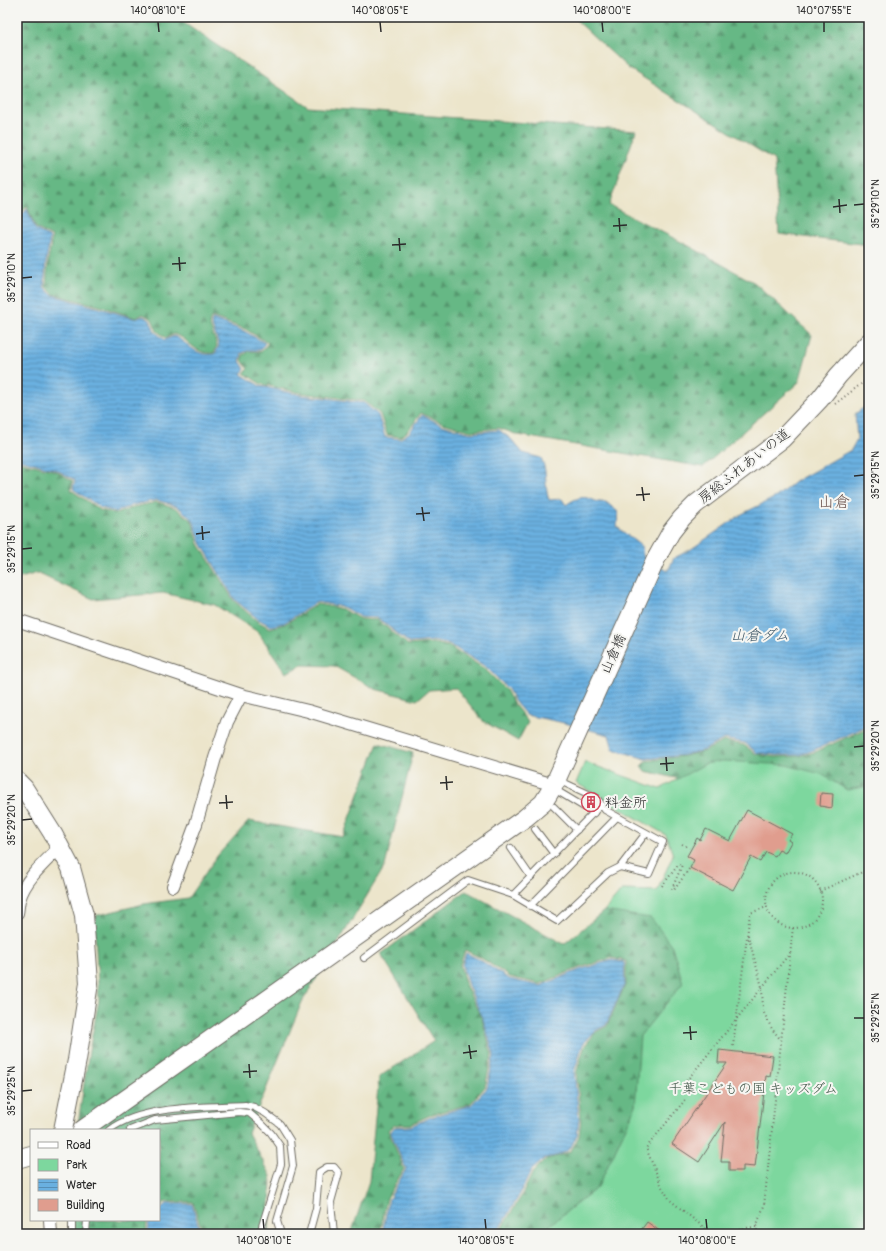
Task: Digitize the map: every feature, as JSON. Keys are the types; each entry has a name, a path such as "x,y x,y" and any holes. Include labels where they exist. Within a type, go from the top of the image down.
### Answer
{"street":[{"name":"房総ふれあいの道","path":"656,559 671,532 682,518 696,504 782,439 820,399 838,376 869,342"},
{"name":"山倉橋","path":"83,1129 525,818 543,803 570,750 656,559"},
{"path":"17,620 241,695 308,711 554,784"},
{"path":"172,886 196,824 215,758 228,722 241,695"},
{"path":"18,783 24,788 71,868 84,915 89,983 77,1060 63,1129"},
{"path":"17,913 19,900 27,883 60,847"},
{"path":"17,1160 30,1155"},
{"path":"50,1221 51,1234"}],"lane":[{"path":"554,784 597,798 603,808 664,842 649,874 620,868"},
{"path":"554,784 594,812"},
{"path":"554,807 577,830"},
{"path":"513,895 594,812 603,808"},
{"path":"530,906 617,817"},
{"path":"535,829 554,854"},
{"path":"364,958 468,880 513,895 557,921 608,873 620,868 646,833"},
{"path":"511,848 531,877"},
{"path":"111,1129 118,1124 135,1117 169,1110 245,1105 254,1107 265,1113 280,1124 290,1140 293,1166 277,1222 281,1234"},
{"path":"132,1129 155,1120 239,1112 249,1113 271,1133 280,1146 281,1164 262,1226 261,1234"},
{"path":"309,1234 316,1208 319,1172 327,1167 334,1167 338,1173 331,1202 334,1234"},
{"path":"72,1221 72,1234"},
{"path":"86,1234 87,1221"}],"path":[{"path":"682,844 689,848"},
{"path":"662,886 679,864 682,865 672,889 674,890 689,869"},
{"path":"820,891 869,869"},
{"path":"786,872 804,873 818,884 822,901 816,918 801,928 783,926 769,915 767,907 765,898 771,881 786,872"},
{"path":"733,1046 750,913 767,907"},
{"path":"758,1234 756,1227 764,1206 793,927"},
{"path":"748,933 762,987 763,1011 772,1029 781,1041"},
{"path":"684,1084 791,952"},
{"path":"685,1100 646,1148 662,1187 670,1200 707,1230 718,1234"},
{"path":"728,1234 745,1228 756,1227"}],"green space":[{"path":"17,17 175,17 308,107 636,131 609,205 689,246 755,283 812,335 799,382 703,467 518,435 499,428 471,431 443,423 421,413 407,432 400,437 387,435 380,414 364,401 301,393 261,384 244,373 248,369 242,360 243,355 250,351 261,352 268,343 245,329 212,317 209,323 217,345 214,353 205,353 192,346 183,338 174,334 166,338 157,331 152,319 143,314 136,318 103,307 53,294 46,287 52,237 36,228 27,206 17,218"},
{"path":"573,17 869,17 869,245 779,234 774,160 628,68"},
{"path":"17,462 56,471 73,481 71,490 100,510 116,514 134,507 157,502 176,508 192,521 199,544 234,601 257,621 270,628 285,624 317,604 342,609 360,619 378,620 408,645 433,643 448,646 485,669 506,690 513,703 528,722 518,741 483,721 456,688 429,690 417,700 375,689 334,666 302,665 286,673 258,632 215,605 163,593 93,599 37,573 17,579"},
{"path":"869,727 869,786 847,790 821,774 705,764 680,779 645,771 641,766 646,761 684,756 705,751 724,741 744,745 756,754 776,757 799,756 815,752"},
{"path":"378,743 413,753 385,866 302,1002 248,1133 271,1176 269,1234 203,1234 193,1202 165,1202 160,1206 160,1129 77,1129 89,1051 99,1000 94,916 144,904 188,898 218,855 249,821 343,837"},
{"name":"千葉こどもの国 キッズダム","path":"723,761 786,765 821,774 847,790 869,786 869,1093 867,1108 869,1128 869,1212 865,1234 544,1234 551,1224 598,1187 635,1108 640,1036 683,983 672,946 651,918 604,911 622,890 657,891 673,855 666,835 576,783 585,762 660,789 705,764"},
{"path":"466,891 564,944 604,911 651,917 672,946 683,983 640,1036 635,1108 598,1187 551,1224 544,1234 498,1234 522,1195 533,1172 546,1159 571,1151 579,1136 581,1118 576,1073 585,1045 596,1032 607,1026 626,983 626,961 612,958 579,968 540,984 510,977 481,958 465,950 460,965 466,986 482,1019 492,1055 485,1087 470,1104 433,1114 411,1124 394,1125 388,1130 404,1169 387,1198 380,1234 351,1234 369,1181 379,1077 434,1041 381,954"},
{"path":"68,1221 147,1221 146,1234 71,1234"}],"water":[{"name":"山倉ダム","path":"27,209 35,229 50,238 44,287 52,295 136,319 143,316 150,320 155,332 165,340 174,336 202,354 215,354 219,345 211,323 213,319 244,331 265,343 260,350 250,350 242,353 240,361 245,369 241,374 260,386 301,395 364,403 378,415 385,437 400,439 409,433 422,415 442,425 471,433 499,430 511,439 523,453 541,458 549,500 562,499 566,505 579,498 606,502 618,512 617,527 642,547 643,556 668,571 674,558 690,550 742,514 776,497 796,481 851,450 857,439 855,414 869,404 869,725 814,750 799,755 757,753 745,743 724,739 704,750 684,755 646,759 613,749 609,735 526,715 515,702 508,689 486,667 449,644 433,641 409,643 378,618 361,617 343,607 317,602 284,623 271,626 258,619 235,600 201,543 193,520 177,506 157,500 133,505 116,512 101,508 73,489 75,480 57,470 23,460 17,460 17,221"},
{"path":"466,953 480,960 509,979 540,986 579,970 612,960 624,962 625,983 606,1025 595,1031 583,1044 574,1072 579,1119 577,1135 570,1149 559,1155 545,1158 531,1171 520,1194 496,1234 382,1234 389,1199 406,1169 390,1131 395,1127 411,1126 434,1116 471,1105 487,1088 494,1055 483,1019 468,985 462,965"},
{"path":"166,1204 192,1204 201,1234 148,1234 149,1221 160,1221 160,1209"}],"building":[{"path":"821,793 833,794 832,808 820,806"},
{"path":"747,810 792,834 788,840 791,842 785,853 779,850 775,856 766,852 760,862 751,857 733,890 690,868 694,860 687,856 697,838 700,840 706,829 730,841"},
{"path":"719,1050 773,1056 770,1077 766,1076 755,1167 743,1166 743,1171 729,1171 729,1162 721,1162 725,1122 699,1162 672,1144 727,1063 718,1063"},
{"path":"647,1222 664,1234 638,1234"}],"place":[{"name":"料金所","path":"591,802"}],"district":[{"name":"山倉","path":"834,502"}]}
